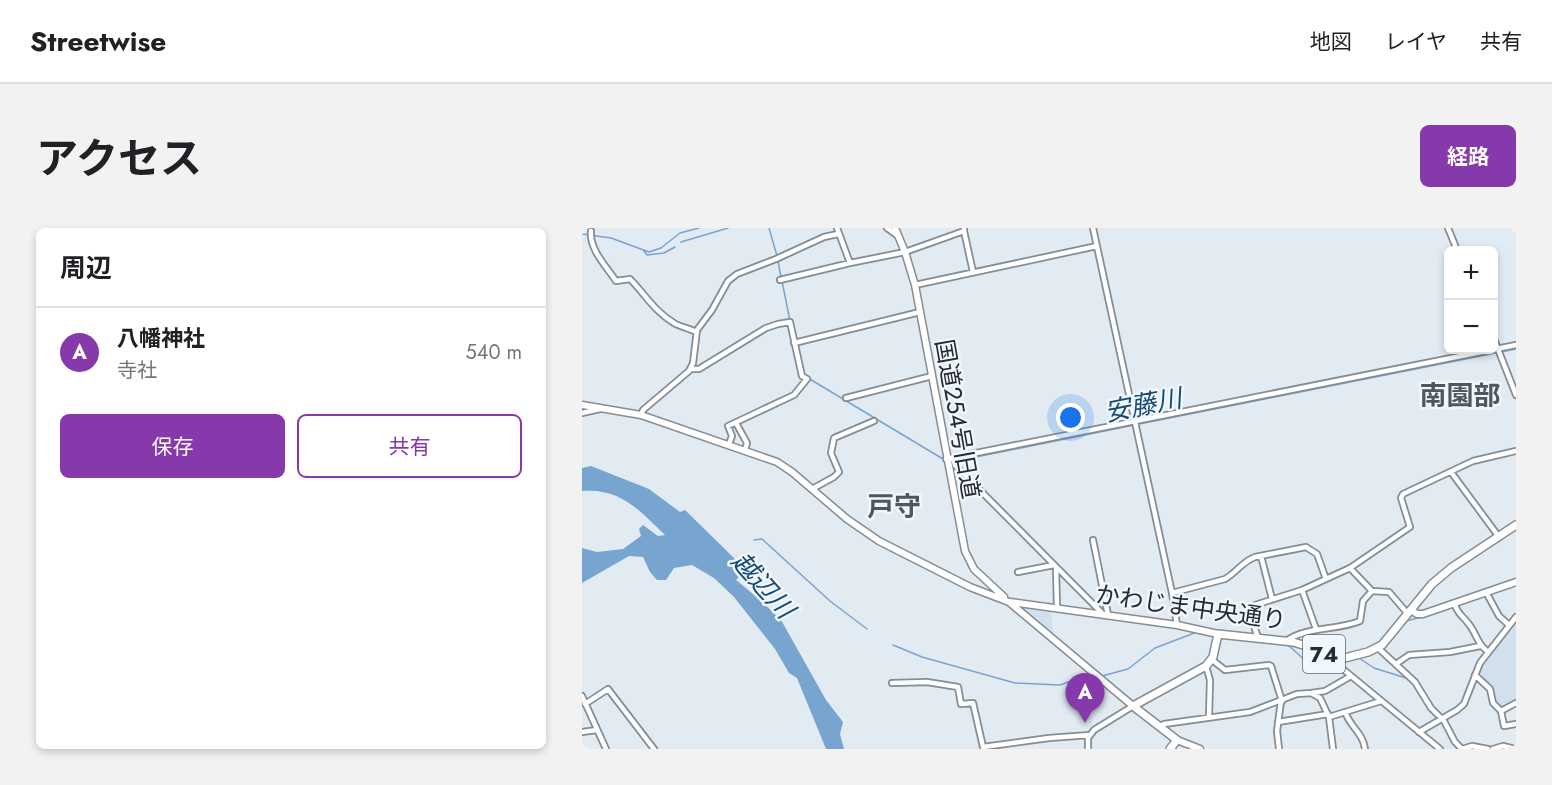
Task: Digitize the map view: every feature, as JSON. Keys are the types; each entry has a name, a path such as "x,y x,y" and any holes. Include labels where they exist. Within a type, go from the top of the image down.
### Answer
{"main road":[{"name":"74","path":"1333,661 1368,652 1387,640 1432,584 1516,525"},
{"name":"かわじま中央通り","path":"1218,634 1286,641 1310,647 1333,661"},
{"path":"1170,749 1176,740 1133,706 1206,666 1211,659 1218,634"}],"street":[{"path":"886,228 898,236"},
{"name":"国道254号旧道","path":"895,228 915,285 950,459 962,541 967,557 981,577 1133,706"},
{"path":"1093,228 1177,625"},
{"path":"1448,228 1455,246"},
{"path":"780,280 905,252 964,229 973,272"},
{"path":"641,415 690,369 693,363 696,332 712,310 728,281 737,274 837,231 850,263"},
{"path":"591,234 594,248 616,281 630,279 644,297 673,322 696,332"},
{"path":"915,285 1097,246"},
{"path":"794,343 920,312"},
{"path":"690,369 699,369 766,328 790,322 802,376 807,379 794,395 728,426 732,436 729,444"},
{"path":"1498,348 1516,345"},
{"path":"1106,615 950,459 1469,354"},
{"path":"1496,354 1516,395"},
{"path":"846,398 932,376"},
{"path":"582,405 641,415 777,462 792,472 846,519 879,541 970,587 1009,602"},
{"path":"582,413 605,409"},
{"path":"812,489 839,472 831,453 834,438 874,421"},
{"path":"736,423 747,443 745,450"},
{"path":"1258,638 1250,610 1255,605 1302,590 1350,568 1410,527 1401,495 1473,461 1516,451"},
{"path":"1451,472 1499,537"},
{"path":"1093,540 1106,615"},
{"path":"1172,593 1225,579 1248,559 1306,547 1317,554 1326,579"},
{"path":"1261,556 1272,599"},
{"path":"1018,572 1055,566"},
{"path":"1055,566 1057,608"},
{"path":"1350,568 1372,591 1389,592 1410,612 1417,614 1423,614 1516,582"},
{"path":"1302,590 1316,629"},
{"path":"1286,641 1316,629 1339,627 1360,621 1359,614 1363,602 1372,591"},
{"path":"1486,592 1498,616 1509,625"},
{"name":"かわじま中央通り","path":"1009,602 1177,625 1218,634"},
{"path":"1454,603 1459,615 1467,620 1480,646 1487,651"},
{"path":"1419,732 1457,710 1466,701 1487,651 1516,617"},
{"path":"1396,664 1409,656 1480,646"},
{"path":"1377,647 1415,682 1431,708 1442,719 1462,749 1472,746 1491,749 1503,746 1516,748"},
{"path":"1211,659 1225,670 1271,666 1282,701 1278,722 1279,749"},
{"path":"1333,661 1440,749"},
{"path":"1206,666 1210,680 1209,717"},
{"path":"1475,675 1490,688 1493,703 1501,711 1504,726 1516,724"},
{"path":"1159,727 1164,724 1250,712 1297,694 1324,691 1351,676"},
{"path":"892,683 927,682 958,687 961,704 973,703 983,747 1090,735"},
{"path":"585,704 608,689 654,749"},
{"path":"1320,698 1324,691"},
{"path":"1311,693 1320,698 1328,716 1334,749"},
{"path":"582,696 606,749"},
{"path":"1278,722 1328,716 1381,701"},
{"path":"1501,711 1516,703"},
{"path":"1088,749 1087,741 1094,730 1133,706"},
{"path":"1345,712 1349,723 1362,737 1365,749"},
{"path":"582,732 597,730"},
{"path":"1176,740 1200,749"}],"shaded area":[{"path":"1024,606 1051,610 1053,633 1022,608"},
{"path":"1516,620 1516,701 1502,709 1494,702 1492,688 1477,674 1479,667"}],"water":[{"path":"591,466 649,489 680,512 685,510 735,559 744,571 736,580 781,620 826,700 843,722 840,734 844,749 826,749 797,678 789,673 775,649 734,597 714,578 692,565 674,568 666,580 657,580 650,572 643,557 629,556 582,583 582,548 597,552 623,549 641,536 639,529 643,525 658,536 665,535 638,509 619,497 596,491 582,491 582,468"}],"waterway":[{"path":"582,234 611,238 649,252 661,248 680,233 699,228"},
{"path":"681,242 728,228"},
{"name":"安藤川","path":"769,228 777,256"},
{"path":"644,251 647,255 664,253 675,247"},
{"name":"安藤川","path":"778,261 781,277"},
{"name":"安藤川","path":"782,281 790,321"},
{"name":"安藤川","path":"1139,424 1516,349"},
{"name":"安藤川","path":"808,378 943,459"},
{"name":"安藤川","path":"956,461 1134,425"},
{"name":"越辺川","path":"754,540 762,539 830,601 867,629"},
{"path":"1406,621 1422,617"},
{"path":"1387,644 1398,631"},
{"path":"1102,676 1128,669 1155,648 1197,632"},
{"path":"893,645 922,657 1015,683 1060,685 1082,677 1094,677"},
{"path":"1288,645 1306,661 1324,665 1336,664"},
{"path":"1359,658 1374,668 1409,679"},
{"path":"1417,690 1422,698"},
{"path":"1448,733 1452,742"}],"place":[{"name":"八幡神社","path":"1085,723"}],"district":[{"name":"南園部","path":"1460,395"},
{"name":"戸守","path":"894,506"}]}
